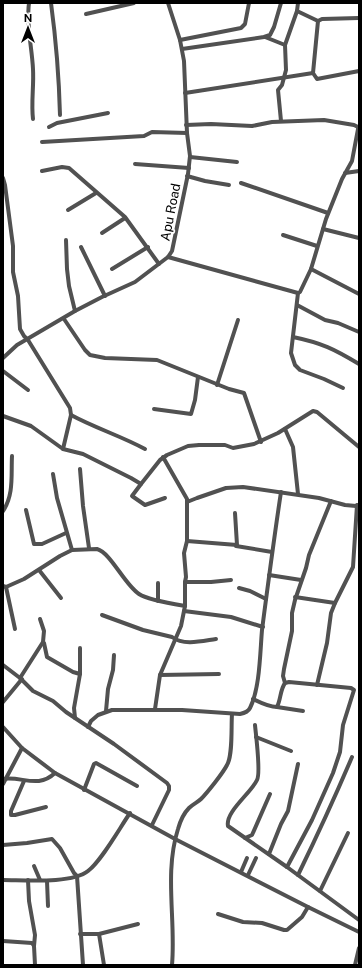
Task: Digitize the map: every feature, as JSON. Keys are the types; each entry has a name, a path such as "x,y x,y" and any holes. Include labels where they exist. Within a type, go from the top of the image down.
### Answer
{"street":[{"path":"28,3 29,33 33,68 33,119"},
{"path":"51,3 56,45 60,115"},
{"path":"86,14 134,3"},
{"name":"Apu Road","path":"3,358 18,345 64,319 75,311 135,282 168,257 174,244 190,157 186,125 184,61 180,40 168,3"},
{"path":"180,40 241,28 245,24 249,3"},
{"path":"182,49 270,35 280,3"},
{"path":"281,122 278,90 282,85 286,70 285,45 297,11 298,3"},
{"path":"297,11 318,21 322,19 359,18"},
{"path":"318,21 313,73 317,79 359,71"},
{"path":"264,37 285,45"},
{"path":"185,93 313,73"},
{"path":"49,127 57,123 108,113"},
{"path":"186,125 211,124 252,126 263,123 324,120 356,126 358,129 352,161 345,173 328,213 311,269 302,291 298,293"},
{"path":"42,142 144,136 152,132 187,133"},
{"path":"190,157 237,162"},
{"path":"135,164 189,168"},
{"path":"42,171 62,167 69,168 125,218 148,247 159,264"},
{"path":"345,173 359,172"},
{"path":"187,176 229,185"},
{"path":"3,178 13,246 13,272 18,296 20,329 70,408 71,415 63,449"},
{"path":"241,183 328,213"},
{"path":"68,210 96,193"},
{"path":"102,233 125,218"},
{"path":"322,229 359,238"},
{"path":"283,235 317,246"},
{"path":"66,240 66,269 75,311"},
{"path":"81,247 105,296"},
{"path":"112,269 148,247"},
{"path":"168,257 298,293"},
{"path":"311,269 359,294"},
{"path":"298,293 298,305 291,353 295,365 300,370 343,388"},
{"path":"298,305 325,320 338,323 359,332"},
{"path":"64,319 90,355 105,358 157,360 198,377 244,393 261,442"},
{"path":"217,384 238,320"},
{"path":"293,337 315,341 336,350 359,364"},
{"path":"3,371 28,390"},
{"path":"154,410 191,414 195,400 198,377"},
{"path":"165,498 146,505 132,496 163,457 188,446 225,445 233,448 261,442 313,411 317,412 359,447"},
{"path":"71,415 90,426 123,438 145,449"},
{"path":"3,416 31,426 63,449 82,454 141,484"},
{"path":"284,429 293,447 298,494"},
{"path":"3,511 7,506 11,493 12,456"},
{"path":"155,709 160,675 181,626 184,609 184,582 186,577 184,553 187,542 187,499 163,457"},
{"path":"80,469 83,506 89,548"},
{"path":"53,474 54,486 72,550"},
{"path":"187,502 207,494 235,487 298,494 345,505 358,505 353,567 331,613 326,650 317,685"},
{"path":"88,727 91,721 106,711 155,709 200,710 240,714 246,713 250,709 259,677 268,575 281,492"},
{"path":"277,706 282,687 285,683 283,676 292,631 292,613 295,597 308,555 331,501"},
{"path":"26,510 34,544 42,544 66,533"},
{"path":"235,513 236,546"},
{"path":"187,542 236,546 272,552"},
{"path":"15,629 4,586 24,579 72,550 89,548 101,550 116,567 131,588 140,595 184,609 231,617 263,627"},
{"path":"39,570 62,598"},
{"path":"268,575 301,580"},
{"path":"184,582 215,582 231,580"},
{"path":"158,583 158,601"},
{"path":"239,588 250,591 266,599"},
{"path":"295,597 335,603"},
{"path":"102,615 130,626 172,637 176,640 193,643 216,639"},
{"path":"40,619 44,631 43,642 47,657 73,672 80,674"},
{"path":"3,702 21,678 43,642"},
{"path":"75,718 74,708 80,674 80,648"},
{"path":"106,711 114,655"},
{"path":"3,665 21,678 33,691 53,701 167,783 169,790 152,825"},
{"path":"160,675 219,674"},
{"path":"285,683 289,682 359,689"},
{"path":"288,867 312,820 333,773 340,752 343,725 351,701 353,689"},
{"path":"253,699 269,706 302,711"},
{"path":"172,965 171,883 175,839 178,828 186,812 202,798 228,765 232,714"},
{"path":"255,725 260,774 258,780 228,818 228,826 288,867 359,920"},
{"path":"3,727 22,748 55,773 84,790 130,813 175,839 359,932"},
{"path":"256,737 291,751"},
{"path":"3,784 22,748"},
{"path":"298,875 322,821 340,787 352,757"},
{"path":"84,790 94,764 96,763 138,786"},
{"path":"269,854 288,811 298,764"},
{"path":"5,778 24,781 41,781 49,779 55,773"},
{"path":"24,781 11,814 15,815 46,807"},
{"path":"245,838 252,835 270,794"},
{"path":"3,880 47,880 78,876 87,872 92,868 130,813"},
{"path":"320,891 348,833"},
{"path":"3,845 52,839 60,848 74,873 78,876 80,934 83,965"},
{"path":"241,872 247,858"},
{"path":"248,875 256,858"},
{"path":"34,866 40,880"},
{"path":"28,880 29,901 35,935 34,946 36,965"},
{"path":"47,880 48,906"},
{"path":"218,914 236,920 262,923 280,930 287,930 302,917 308,907"},
{"path":"80,934 99,934 138,924"},
{"path":"99,934 104,965"},
{"path":"3,941 28,942 32,943 34,946"},
{"path":"354,965 359,948"}]}
